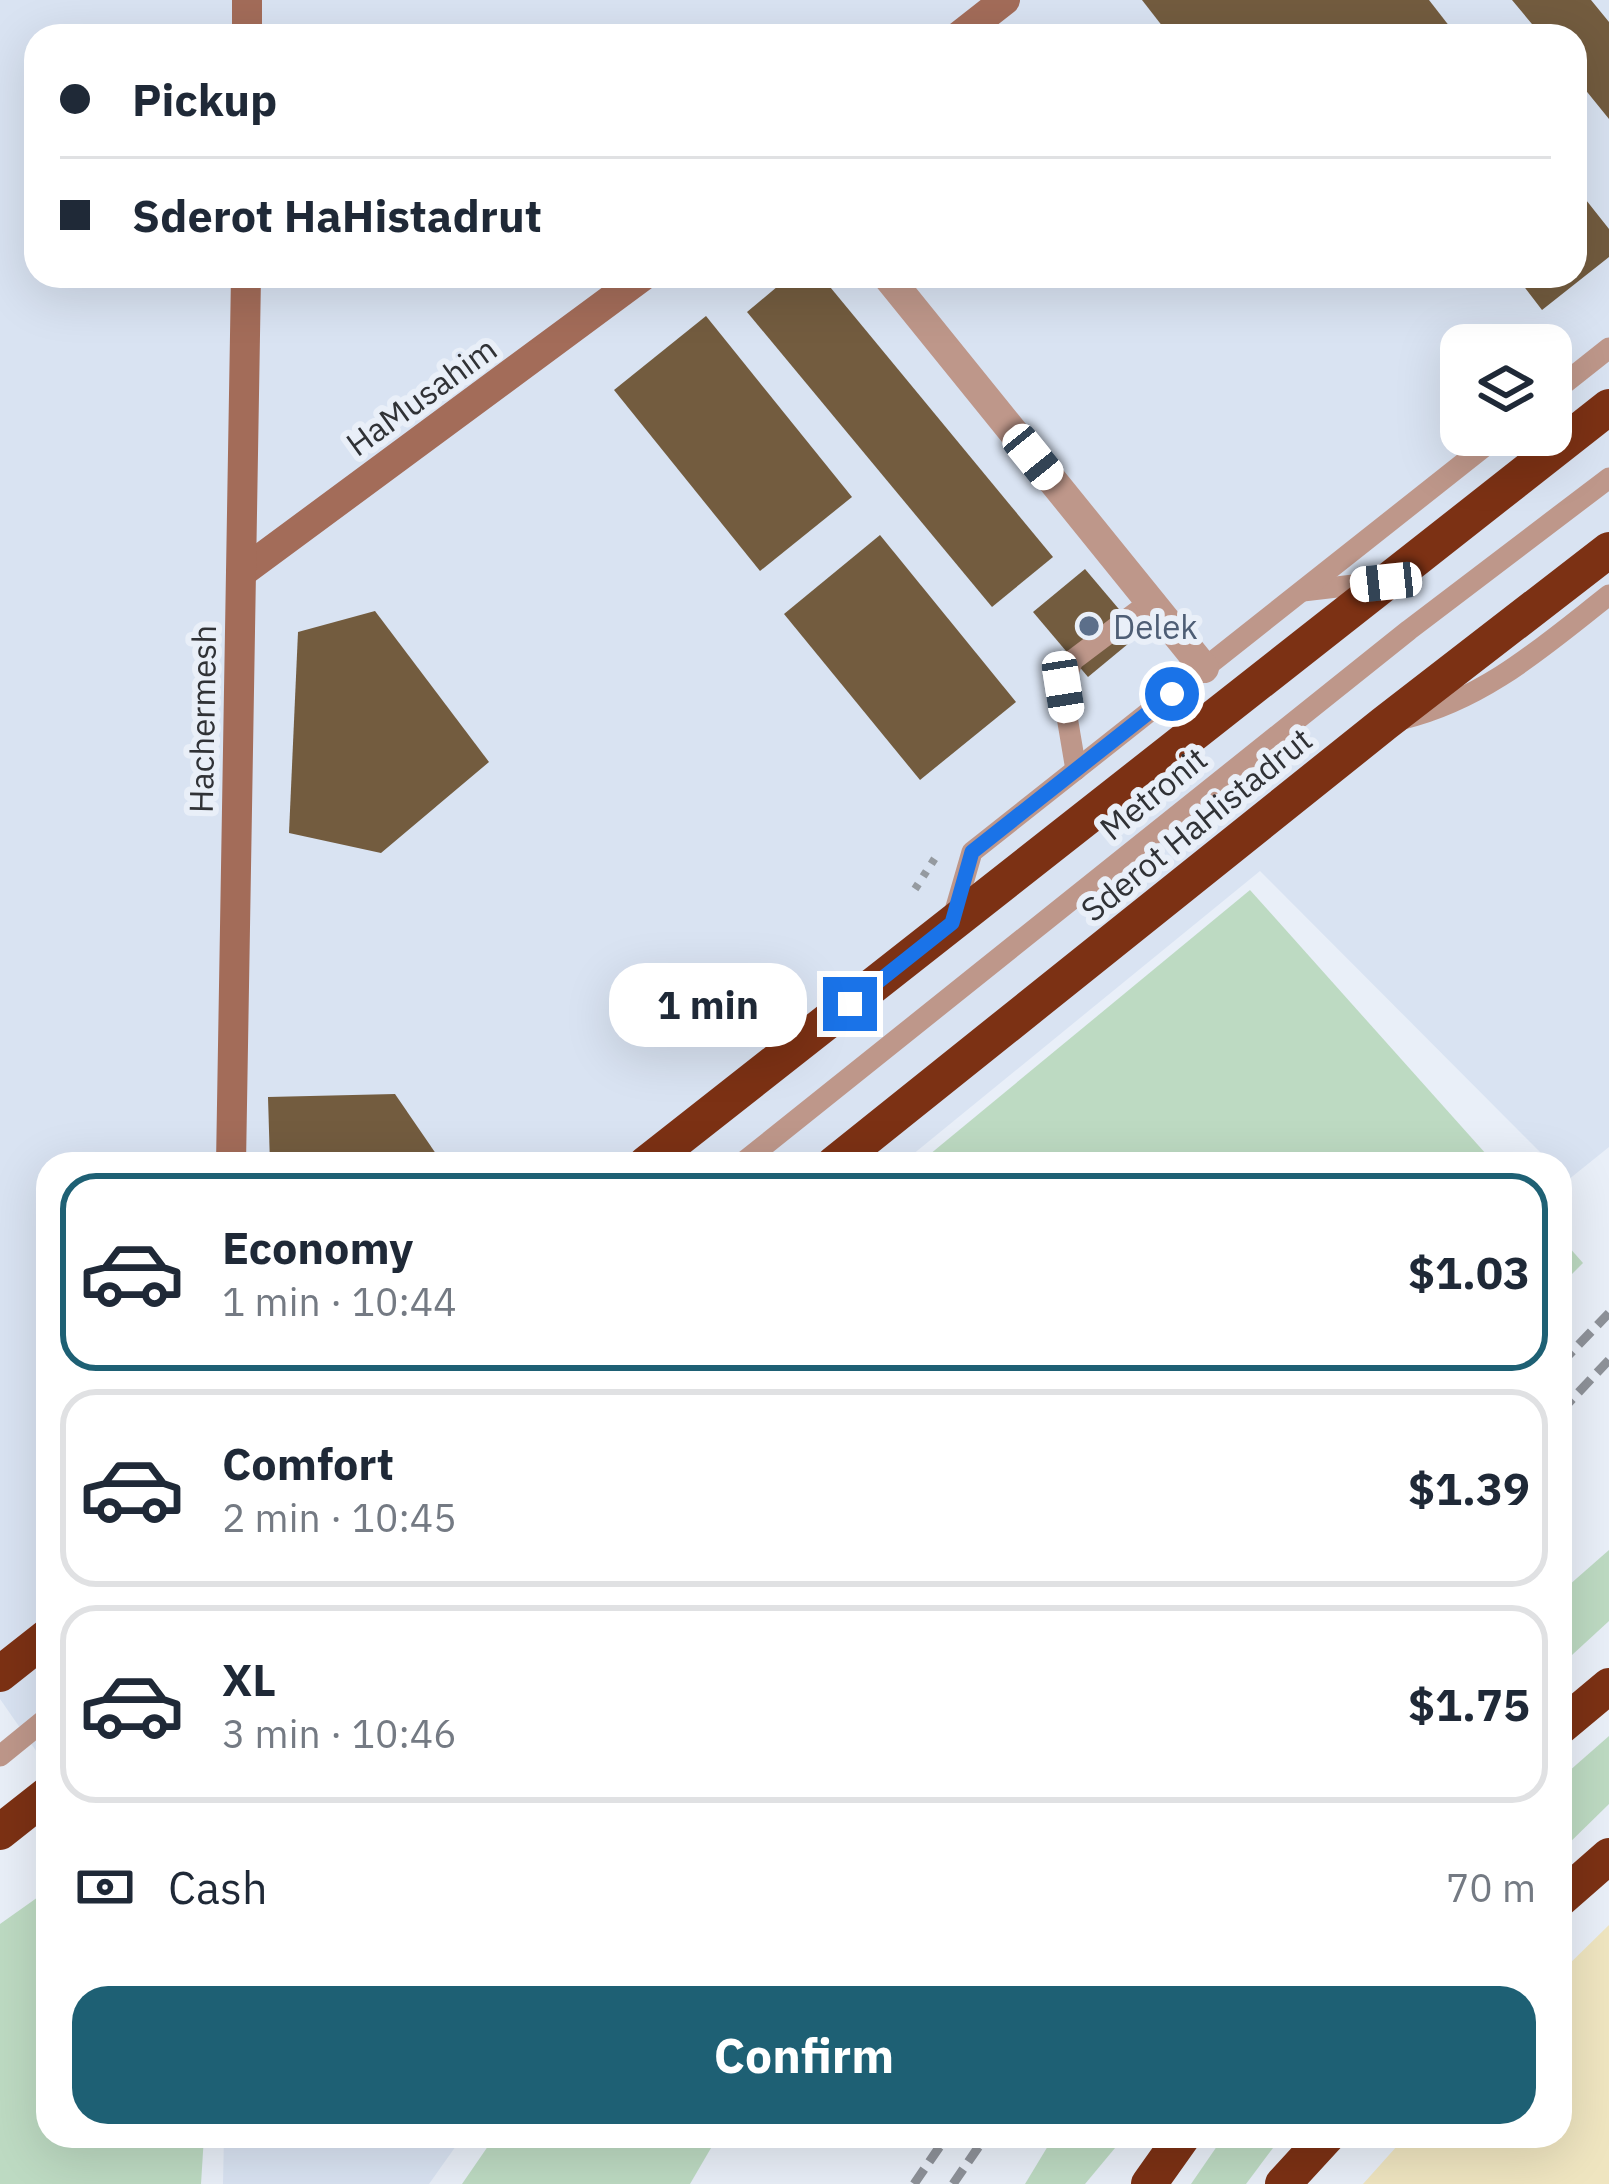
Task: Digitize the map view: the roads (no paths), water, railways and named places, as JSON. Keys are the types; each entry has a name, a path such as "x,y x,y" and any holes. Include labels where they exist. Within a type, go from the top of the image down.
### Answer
{"highway":[{"path":"661,1152 1609,407"},
{"name":"Sderot HaHistadrut","path":"849,1152 1609,550"},
{"path":"0,1674 36,1646"},
{"path":"1572,1717 1609,1686"},
{"path":"0,1832 36,1804"},
{"path":"1572,1888 1609,1856"},
{"path":"1149,2184 1174,2148"},
{"path":"1283,2184 1316,2148"}],"street":[{"path":"974,24 1005,0"},
{"name":"Hachermesh","path":"231,1152 247,288"},
{"name":"HaMusahim","path":"241,573 627,288"},
{"path":"897,288 1204,668"}],"lane":[{"path":"1572,377 1609,348"},
{"path":"952,923 972,852 1471,456"},
{"name":"Metronit","path":"756,1152 1409,630 1609,478"},
{"path":"1301,591 1386,582"},
{"path":"1385,723 1433,712 1496,683 1609,595"},
{"path":"1076,770 1063,687 1073,660 1150,602"},
{"path":"0,1756 36,1727"}],"railway":[{"path":"1572,1352 1609,1313"},
{"path":"1572,1399 1609,1360"},
{"path":"914,2184 939,2148"},
{"path":"953,2184 978,2148"}],"place":[{"name":"Delek","path":"1089,626"}]}
